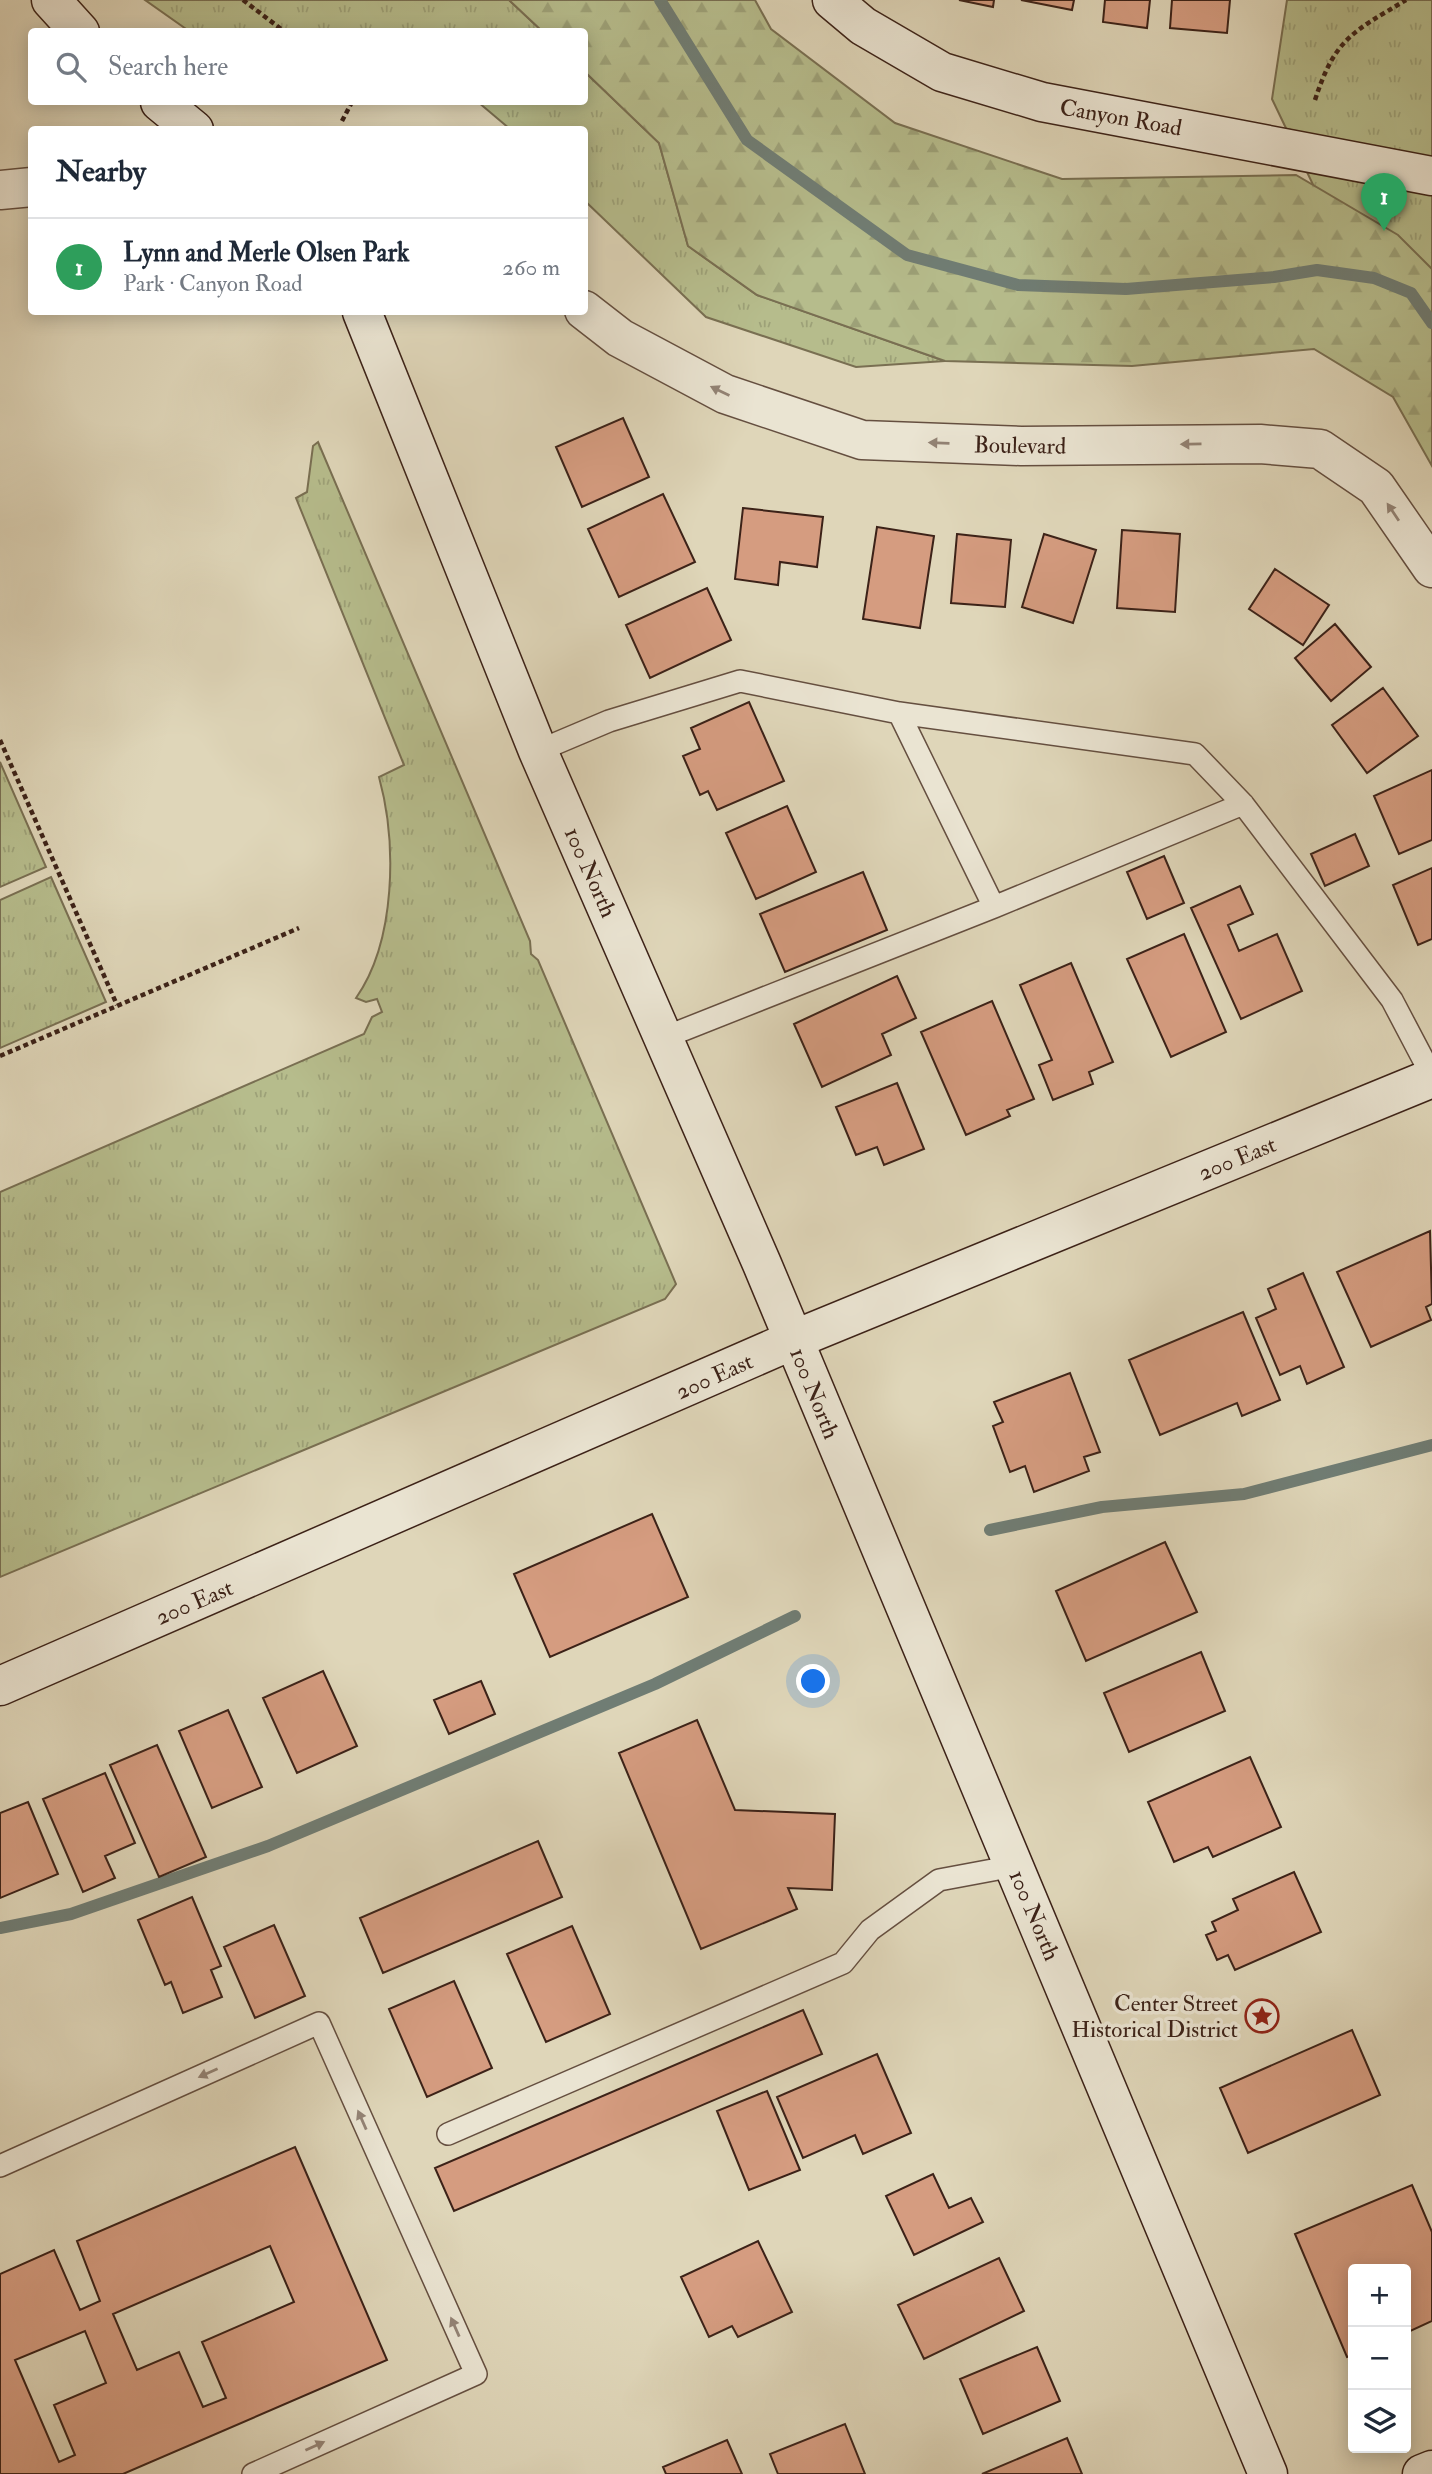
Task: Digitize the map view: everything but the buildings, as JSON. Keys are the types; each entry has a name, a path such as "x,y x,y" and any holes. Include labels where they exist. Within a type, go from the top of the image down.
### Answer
{"street":[{"path":"51,0 76,28"},
{"name":"Canyon Road","path":"832,0 863,26 942,72 1042,102 1432,176"},
{"path":"164,105 189,126"},
{"path":"0,190 28,187"},
{"name":"Boulevard","path":"588,313 620,338 725,394 862,440 1021,446 1259,444 1320,449 1377,487 1432,568"},
{"name":"100 North","path":"363,315 538,751 793,1340 1268,2474"},
{"name":"200 East","path":"0,1686 793,1340 1432,1077"},
{"path":"1423,2474 1432,2470"}],"lane":[{"path":"538,751 609,720 740,681 900,713 1195,754 1243,804 1392,1000 1432,1077"},
{"path":"900,713 994,907"},
{"path":"663,1038 994,907 1243,804"},
{"path":"448,2134 843,1963 870,1930 939,1880 1014,1866"},
{"path":"0,2166 319,2023 476,2374 253,2474"}],"path":[{"path":"243,0 280,28"},
{"path":"1315,100 1325,69 1350,34 1406,0"},
{"path":"342,121 350,105"},
{"path":"0,740 117,1005"},
{"path":"0,1056 299,928"}],"green space":[{"path":"145,0 509,0 539,28 185,28"},
{"path":"509,0 755,0 771,29 895,123 1062,179 1296,175 1398,235 1432,269 1432,466 1393,397 1314,349 1132,366 945,361 757,295 688,246 659,143 588,75 588,28 539,28"},
{"path":"1287,0 1432,0 1432,433 1272,99"},
{"path":"588,75 659,143 688,246 757,295 945,361 856,367 706,317 588,204 588,126 506,126 482,105 588,105"},
{"path":"318,442 530,941 531,954 538,960 676,1284 665,1299 0,1577 0,1192 364,1034 372,1017 382,1012 377,999 366,1002 356,998 379,949 386,920 389,831 379,777 404,765 296,498 307,492 313,446"},
{"path":"0,762 46,867 0,887"},
{"path":"51,877 106,1002 0,1048 0,900"}],"waterway":[{"path":"660,0 747,140 907,255 1018,285 1126,289 1274,277 1317,270 1374,278 1411,293 1432,323"},
{"path":"990,1530 1102,1507 1244,1494 1432,1445"},
{"path":"0,1928 71,1914 268,1846 655,1684 795,1616"}],"place":[{"name":"Lynn and Merle Olsen Park","path":"1384,231"},
{"name":"Center Street Historical District","path":"1262,2016"}]}
